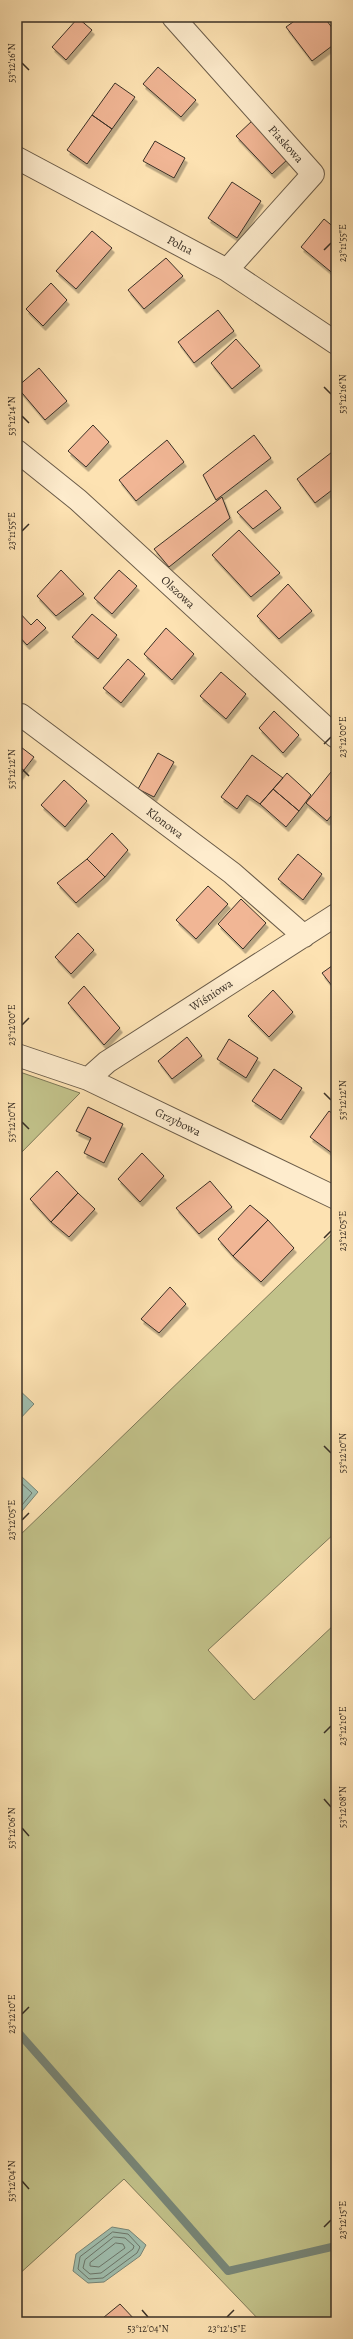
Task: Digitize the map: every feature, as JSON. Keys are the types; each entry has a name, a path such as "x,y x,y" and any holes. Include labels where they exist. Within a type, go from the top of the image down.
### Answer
{"street":[{"name":"Piaskowa","path":"173,17 313,174 227,270"},
{"name":"Polna","path":"17,158 227,270 336,343"},
{"name":"Olszowa","path":"17,451 78,500 336,737"},
{"name":"Klonowa","path":"21,715 232,873 304,936"},
{"name":"Wiśniowa","path":"88,1079 107,1062 336,915"},
{"name":"Grzybowa","path":"17,1055 88,1079 336,1198"}],"green space":[{"path":"17,1071 80,1093 17,1157"},
{"path":"336,1230 336,1532 208,1650 254,1700 336,1623 336,2322 261,2322 124,2179 17,2276 17,1538"}],"water":[{"path":"17,1388 34,1404 17,1422"},
{"path":"20,1475 38,1492 17,1517 17,1476"},
{"path":"112,2227 129,2230 146,2245 140,2256 104,2282 88,2283 73,2271 76,2254"}],"building":[{"path":"300,17 324,17 336,33 336,43 312,61 286,27"},
{"path":"78,18 92,30 66,60 52,47"},
{"path":"158,67 196,100 181,117 143,84"},
{"path":"115,83 135,97 112,129 92,115"},
{"path":"92,115 112,129 87,164 67,150"},
{"path":"253,120 289,158 272,174 236,136"},
{"path":"155,141 185,158 174,178 143,161"},
{"path":"232,182 261,201 237,238 208,218"},
{"path":"324,219 336,229 336,276 301,247"},
{"path":"92,231 112,248 76,289 56,271"},
{"path":"166,258 183,276 144,309 128,290"},
{"path":"51,283 67,300 43,326 26,309"},
{"path":"218,310 234,331 194,363 178,342"},
{"path":"236,339 260,366 232,389 211,363"},
{"path":"39,368 67,401 45,420 17,387"},
{"path":"93,425 109,442 86,467 68,451"},
{"path":"254,435 271,458 216,500 203,475"},
{"path":"167,440 184,462 136,501 119,480"},
{"path":"336,449 336,487 315,503 297,479"},
{"path":"266,490 281,508 253,529 237,512"},
{"path":"222,497 230,518 169,567 154,549"},
{"path":"239,530 280,573 251,597 212,555"},
{"path":"61,570 84,594 56,616 37,596"},
{"path":"119,570 137,586 112,614 94,598"},
{"path":"288,584 312,611 279,639 257,616"},
{"path":"17,610 31,625 37,619 46,628 27,645 17,634"},
{"path":"92,614 117,635 98,659 72,637"},
{"path":"166,628 194,654 172,680 144,654"},
{"path":"128,659 145,674 121,703 103,688"},
{"path":"221,672 246,694 226,719 200,696"},
{"path":"274,711 299,735 283,753 259,728"},
{"path":"17,744 34,757 17,779"},
{"path":"158,753 174,762 154,797 138,789"},
{"path":"252,755 283,778 260,804 247,795 237,809 221,797"},
{"path":"331,772 336,777 336,810 327,821 306,803"},
{"path":"287,773 311,795 299,811 273,789"},
{"path":"64,780 87,801 65,827 41,805"},
{"path":"273,789 299,811 286,827 260,804"},
{"path":"112,833 128,850 105,877 87,859"},
{"path":"298,854 322,874 303,900 278,879"},
{"path":"87,859 105,877 76,903 57,883"},
{"path":"208,886 228,904 196,939 176,920"},
{"path":"241,899 266,923 243,949 218,924"},
{"path":"78,933 94,950 71,974 55,957"},
{"path":"336,963 336,991 322,973"},
{"path":"84,986 120,1028 104,1045 68,1003"},
{"path":"273,990 293,1012 269,1037 248,1016"},
{"path":"187,1037 202,1056 172,1079 158,1061"},
{"path":"229,1039 258,1058 246,1078 217,1059"},
{"path":"274,1069 302,1088 281,1120 252,1101"},
{"path":"88,1107 123,1124 104,1163 84,1153 91,1138 76,1131"},
{"path":"329,1111 336,1116 336,1156 310,1137"},
{"path":"142,1153 164,1176 140,1202 118,1179"},
{"path":"57,1171 78,1193 51,1222 30,1199"},
{"path":"210,1181 232,1207 199,1234 176,1208"},
{"path":"78,1193 95,1209 69,1237 51,1222"},
{"path":"250,1205 268,1220 233,1256 218,1239"},
{"path":"268,1220 294,1248 261,1282 233,1256"},
{"path":"170,1287 186,1304 159,1333 141,1319"},
{"path":"120,2304 137,2322 98,2322"}],"waterway":[{"path":"17,2031 228,2271 336,2246"}]}
